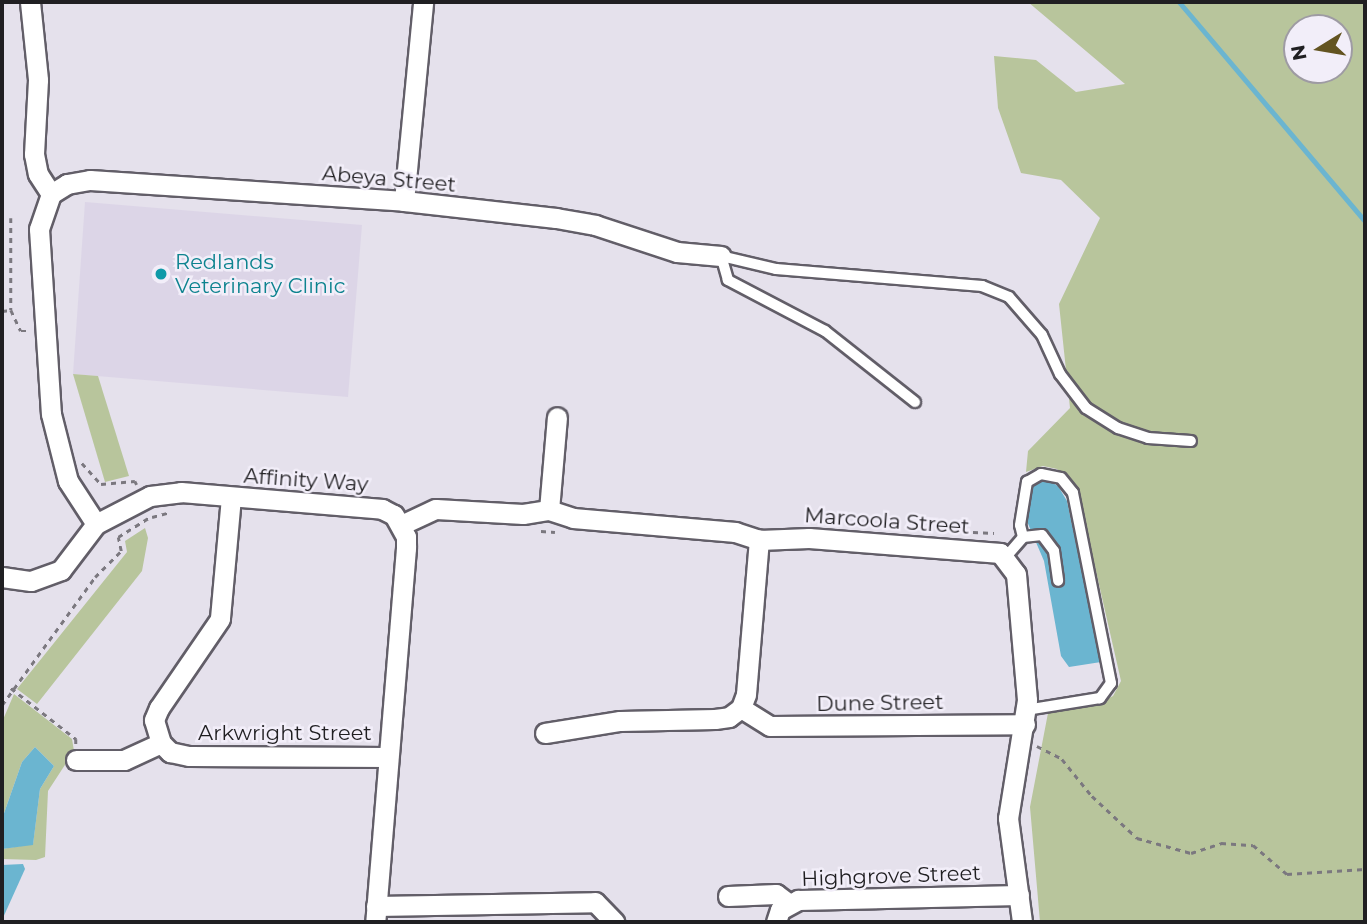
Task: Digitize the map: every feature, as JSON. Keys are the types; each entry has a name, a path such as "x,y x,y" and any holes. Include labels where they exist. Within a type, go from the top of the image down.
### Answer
{"street":[{"path":"30,2 38,80 34,154 38,174 51,194 38,229 51,414 68,481 96,524"},
{"path":"404,201 423,2"},
{"name":"Abeya Street","path":"51,194 67,184 90,180 404,201 556,218 595,225 677,252 721,256"},
{"path":"549,510 557,417"},
{"name":"Affinity Way","path":"2,577 31,581 61,570 96,524 142,498 181,492 382,509 401,525"},
{"path":"76,760 124,760 161,743 154,720 159,708 220,619 231,497"},
{"name":"Marcoola Street","path":"401,525 436,509 523,514 549,510 573,518 735,532 759,540 781,537 1009,552"},
{"path":"401,525 405,548 375,914 595,902 614,922"},
{"path":"545,733 620,721 715,719 730,717 741,708 746,694 759,540"},
{"path":"1009,552 1016,574 1030,724 1008,818 1021,922"},
{"name":"Dune Street","path":"741,708 770,726 1030,724"},
{"name":"Arkwright Street","path":"161,743 170,752 189,756 387,757"},
{"path":"728,896 776,894 788,903"},
{"name":"Highgrove Street","path":"776,922 788,903 1019,895"}],"lane":[{"path":"915,402 825,331 728,280 721,256 776,269 982,286 1009,298 1036,328 1060,374 1086,408 1118,428 1148,438 1191,441"},
{"path":"1023,537 1020,525 1027,482 1041,474 1061,478 1073,493 1111,683 1100,698 1030,724"},
{"path":"1009,552 1023,537 1036,533 1049,540 1058,581"}],"path":[{"path":"2,311 11,310 11,218"},
{"path":"80,460 101,484 135,481 152,517"},
{"path":"2,705 11,688 95,577 121,551 118,537 152,517 178,511"},
{"path":"534,530 561,532"},
{"path":"968,532 991,532 1009,552"},
{"path":"11,688 76,739 76,760"},
{"path":"1030,724 1037,746 1034,758"},
{"path":"1037,746 1062,759 1137,838 1191,853 1221,843 1253,845 1287,874 1365,869"}],"shaded area":[{"path":"85,202 362,225 348,397 73,374"}],"green space":[{"path":"1028,2 1365,2 1365,922 1040,922 1030,807 1048,713 1094,706 1113,696 1121,681 1078,492 1057,469 1043,466 1026,472 1028,451 1070,408 1059,304 1100,218 1061,180 1021,173 998,108 994,56 1036,60 1076,92 1125,84"},
{"path":"73,374 98,376 129,476 105,482"},
{"path":"145,528 148,538 142,571 37,704 17,689 127,552 125,541"},
{"path":"14,694 72,739 74,751 48,791 45,857 36,860 2,859 2,849 33,844 40,789 54,766 35,747 22,762 2,819 2,722"}],"water":[{"path":"1047,480 1058,486 1067,501 1101,662 1069,667 1061,656 1044,561 1026,519 1031,486"},
{"path":"35,747 54,766 40,789 33,845 2,849 2,819 22,762"},
{"path":"23,864 25,869 2,920 2,865"}],"waterway":[{"path":"1179,2 1365,221"}],"place":[{"name":"Redlands Veterinary Clinic","path":"161,274"}]}
